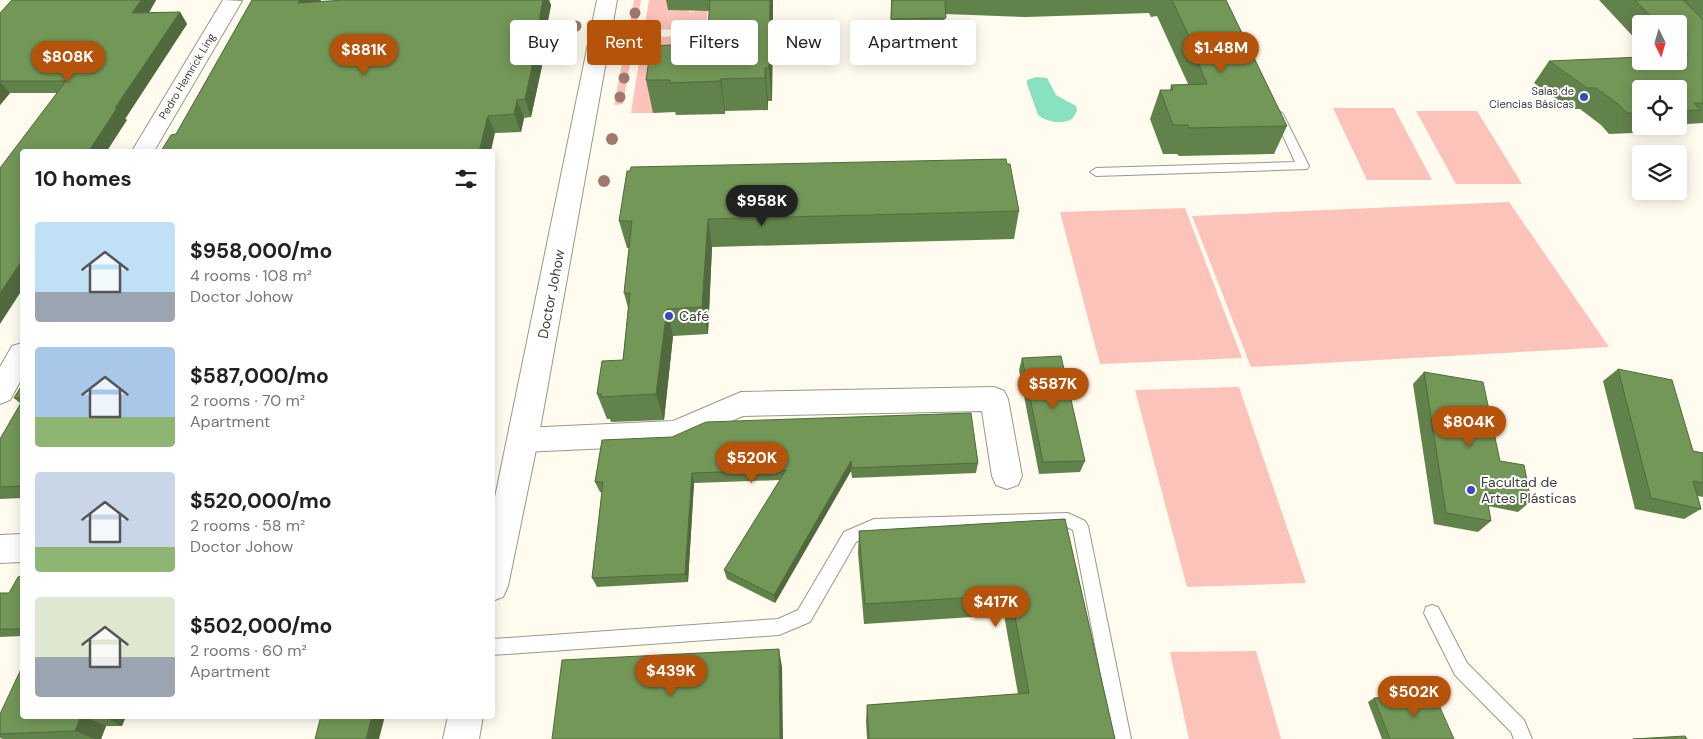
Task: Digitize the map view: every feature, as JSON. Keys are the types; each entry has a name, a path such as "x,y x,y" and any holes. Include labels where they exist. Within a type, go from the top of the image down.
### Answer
{"street":[{"name":"Doctor Johow","path":"495,560 498,535 523,440 607,0"},
{"name":"Pedro Hemrick Ling","path":"144,149 232,1"},
{"path":"0,392 20,357"},
{"path":"523,440 675,433 741,404 994,399 1007,476"},
{"path":"0,549 20,548"},
{"path":"461,739 465,719"}],"lane":[{"path":"1096,172 1302,166 1274,105"},
{"path":"495,647 779,628 804,616 850,537 874,526 1068,520 1080,526 1122,739"},
{"path":"1432,613 1461,668 1518,726 1524,739"}],"shaded area":[{"path":"634,0 641,0 638,20 630,20"},
{"path":"649,0 670,0 689,10 689,12 708,9 707,20 671,20 671,30 661,30 661,20 646,20"},
{"path":"661,37 671,37 671,65 703,65 702,77 658,78 653,113 631,113 639,65 661,65"},
{"path":"622,65 630,65 623,104 614,105"},
{"path":"1036,77 1047,78 1056,95 1076,106 1077,111 1072,119 1054,122 1038,115 1027,84 1027,80"},
{"path":"1333,108 1394,108 1432,180 1367,180"},
{"path":"1416,111 1477,111 1522,184 1456,184"},
{"path":"1509,202 1609,347 1251,367 1192,216"},
{"path":"1185,208 1242,358 1100,364 1060,212"},
{"path":"1239,387 1306,583 1187,587 1135,390"},
{"path":"1256,651 1281,739 1189,739 1170,652"}],"building":[{"path":"12,0 141,0 132,13 180,12 115,108 117,108 90,149 20,149 20,263 0,293 0,168 66,81 0,81 0,13"},
{"path":"252,0 300,0 298,3 344,0 543,0 539,20 510,20 510,65 532,65 525,99 517,100 514,114 488,116 480,149 162,149 171,135 176,134"},
{"path":"710,0 770,0 770,20 768,20 769,68 765,68 765,78 670,83 670,80 646,80 648,65 661,65 661,45 671,45 671,65 758,65 758,20 709,20"},
{"path":"892,0 945,0 946,18 891,19"},
{"path":"1172,0 1226,0 1287,126 1189,128 1188,125 1173,125 1160,90 1173,90 1171,85 1207,84 1197,60 1200,60"},
{"path":"1635,0 1683,0 1703,20 1703,103 1694,103 1700,110 1687,111 1687,80 1632,80 1632,113 1627,113 1596,88 1587,88 1549,61 1632,57 1632,70 1688,70 1688,15 1649,15"},
{"path":"1006,159 1007,164 1010,164 1019,211 708,219 702,307 667,309 656,394 601,397 601,394 597,394 602,361 623,360 630,293 624,293 632,221 619,221 627,171 630,171 631,167"},
{"path":"1061,356 1085,461 1043,462 1022,358"},
{"path":"1618,369 1672,380 1693,451 1703,453 1703,483 1693,481 1701,509 1651,498"},
{"path":"1424,372 1483,382 1500,461 1524,465 1531,501 1486,492 1491,521 1446,513"},
{"path":"20,388 20,398 14,398"},
{"path":"20,404 20,486 0,487 0,439"},
{"path":"971,413 978,463 852,468 851,461 774,595 724,570 786,470 692,473 685,574 592,578 603,482 595,482 602,440 672,437 706,422"},
{"path":"1065,519 1115,739 869,739 867,705 1029,693 1011,595 865,604 859,531"},
{"path":"20,576 20,629 0,629 0,593 9,593"},
{"path":"779,649 780,739 552,739 562,660"},
{"path":"20,671 20,719 80,719 75,731 0,734 0,714"},
{"path":"1434,694 1454,739 1390,739 1374,698"},
{"path":"320,719 371,719 366,739 315,739"},
{"path":"1685,736 1687,739 1633,739"}],"place":[{"name":"Salas de Ciencias Básicas","path":"1584,97"},
{"name":"Café","path":"669,316"},
{"name":"Facultad de Artes Plásticas","path":"1471,490"}]}
